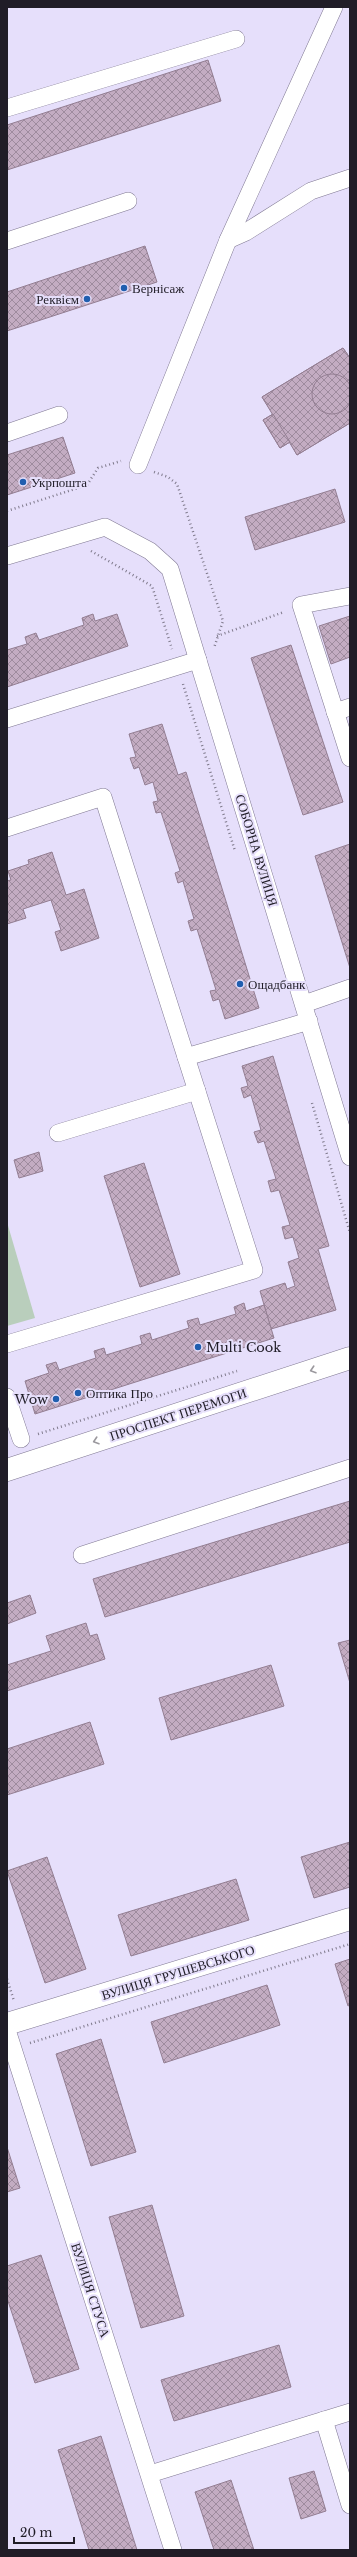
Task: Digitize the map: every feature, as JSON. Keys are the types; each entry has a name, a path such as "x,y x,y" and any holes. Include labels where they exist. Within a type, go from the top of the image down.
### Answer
{"street":[{"path":"138,465 228,240 334,7"},
{"path":"7,108 236,39"},
{"path":"228,240 246,232 311,191 350,178"},
{"path":"7,241 128,201"},
{"path":"7,433 59,415"},
{"name":"СОБОРНА ВУЛИЦЯ","path":"7,556 105,527 150,551 170,569 350,1157"},
{"path":"350,596 301,605 342,710 350,758"},
{"path":"7,719 198,660"},
{"path":"7,828 103,797 254,1270 7,1344"},
{"path":"304,1004 350,988"},
{"path":"186,1057 309,1021"},
{"path":"58,1134 197,1091"},
{"name":"ПРОСПЕКТ ПЕРЕМОГИ","path":"7,1470 350,1358"},
{"path":"7,1396 21,1439"},
{"path":"82,1555 350,1468"},
{"name":"ВУЛИЦЯ ГРУШЕВСЬКОГО","path":"7,2024 350,1920"},
{"name":"ВУЛИЦЯ СТУСА","path":"7,2030 150,2474 173,2550"},
{"path":"150,2474 350,2412"},
{"path":"324,2420 350,2505"}],"path":[{"path":"7,512 87,485 98,468 124,460 168,477 177,484"},
{"path":"90,550 152,586 236,854"},
{"path":"217,636 301,605"},
{"path":"310,1095 350,1233"},
{"path":"21,1439 245,1368"},
{"path":"13,2048 350,1944"}],"green space":[{"path":"7,1222 35,1318 7,1326"}],"building":[{"path":"208,60 221,101 7,170 7,125"},
{"path":"145,246 157,282 7,331 7,292"},
{"path":"343,348 350,358 350,382 341,374 327,374 316,383 312,395 317,407 328,414 341,414 350,406 350,423 297,455 290,442 280,448 263,420 273,414 262,397"},
{"path":"343,348 350,358 350,423 297,455 262,397"},
{"path":"336,374 343,377 349,383 352,394 351,402 343,411 336,414 328,414 321,411 313,402 312,390 315,383 324,375"},
{"path":"273,414 290,442 280,448 263,420"},
{"path":"63,437 75,473 7,495 7,455"},
{"path":"335,489 345,522 255,550 245,517"},
{"path":"93,614 95,621 117,614 128,646 7,687 7,650 27,644 25,637 36,633 39,640 84,625 82,618"},
{"path":"350,616 350,657 331,664 319,626"},
{"path":"291,645 343,802 303,815 251,658"},
{"path":"162,724 178,775 186,772 259,1008 225,1019 219,999 213,1001 210,991 216,990 197,929 191,931 188,921 194,919 183,881 178,883 175,873 180,871 161,812 156,813 153,802 158,801 153,782 145,785 139,767 134,769 130,758 136,757 129,734"},
{"path":"350,844 350,968 315,856"},
{"path":"52,852 66,895 84,889 99,938 61,951 55,932 61,930 51,900 23,909 26,918 7,924 7,881 11,880 8,871 29,864 28,860"},
{"path":"273,1056 329,1246 318,1249 336,1310 271,1329 260,1291 285,1283 287,1289 295,1286 288,1262 299,1258 293,1237 285,1239 282,1227 290,1225 279,1190 271,1192 268,1181 276,1179 264,1141 258,1143 254,1132 261,1130 251,1095 244,1098 241,1088 248,1086 242,1066"},
{"path":"39,1152 43,1171 19,1178 14,1160"},
{"path":"144,1163 180,1274 140,1287 104,1176"},
{"path":"244,1303 246,1311 264,1305 274,1338 35,1414 25,1381 49,1373 46,1365 56,1362 59,1370 96,1358 94,1351 104,1348 106,1355 142,1344 140,1336 150,1333 152,1340 189,1328 187,1321 198,1318 200,1325 236,1314 234,1307"},
{"path":"350,1501 350,1542 105,1617 93,1579"},
{"path":"30,1595 36,1613 7,1624 7,1603"},
{"path":"86,1623 90,1636 97,1634 105,1659 7,1691 7,1665 51,1651 46,1636"},
{"path":"350,1640 350,1683 338,1643"},
{"path":"271,1665 284,1706 171,1740 159,1698"},
{"path":"90,1722 104,1764 7,1795 7,1749"},
{"path":"350,1842 350,1887 314,1898 301,1857"},
{"path":"47,1857 86,1969 45,1983 7,1871"},
{"path":"236,1879 249,1920 131,1956 118,1915"},
{"path":"350,1959 350,2005 348,2006 335,1964"},
{"path":"267,1985 280,2025 164,2063 151,2022"},
{"path":"101,2039 136,2152 91,2166 56,2054"},
{"path":"7,2147 20,2188 7,2192"},
{"path":"152,2205 184,2316 141,2328 109,2217"},
{"path":"41,2255 79,2369 35,2383 7,2298 7,2266"},
{"path":"279,2345 291,2387 174,2421 161,2380"},
{"path":"101,2436 137,2550 89,2550 58,2450"},
{"path":"314,2471 326,2511 301,2519 289,2478"},
{"path":"231,2480 254,2550 214,2550 195,2492"}],"place":[{"name":"Вернісаж","path":"124,288"},
{"name":"Реквієм","path":"87,299"},
{"name":"Укрпошта","path":"23,482"},
{"name":"Ощадбанк","path":"240,984"},
{"name":"Multi Cook","path":"198,1347"},
{"name":"Оптика Про","path":"78,1393"},
{"name":"Wow","path":"56,1399"}]}
